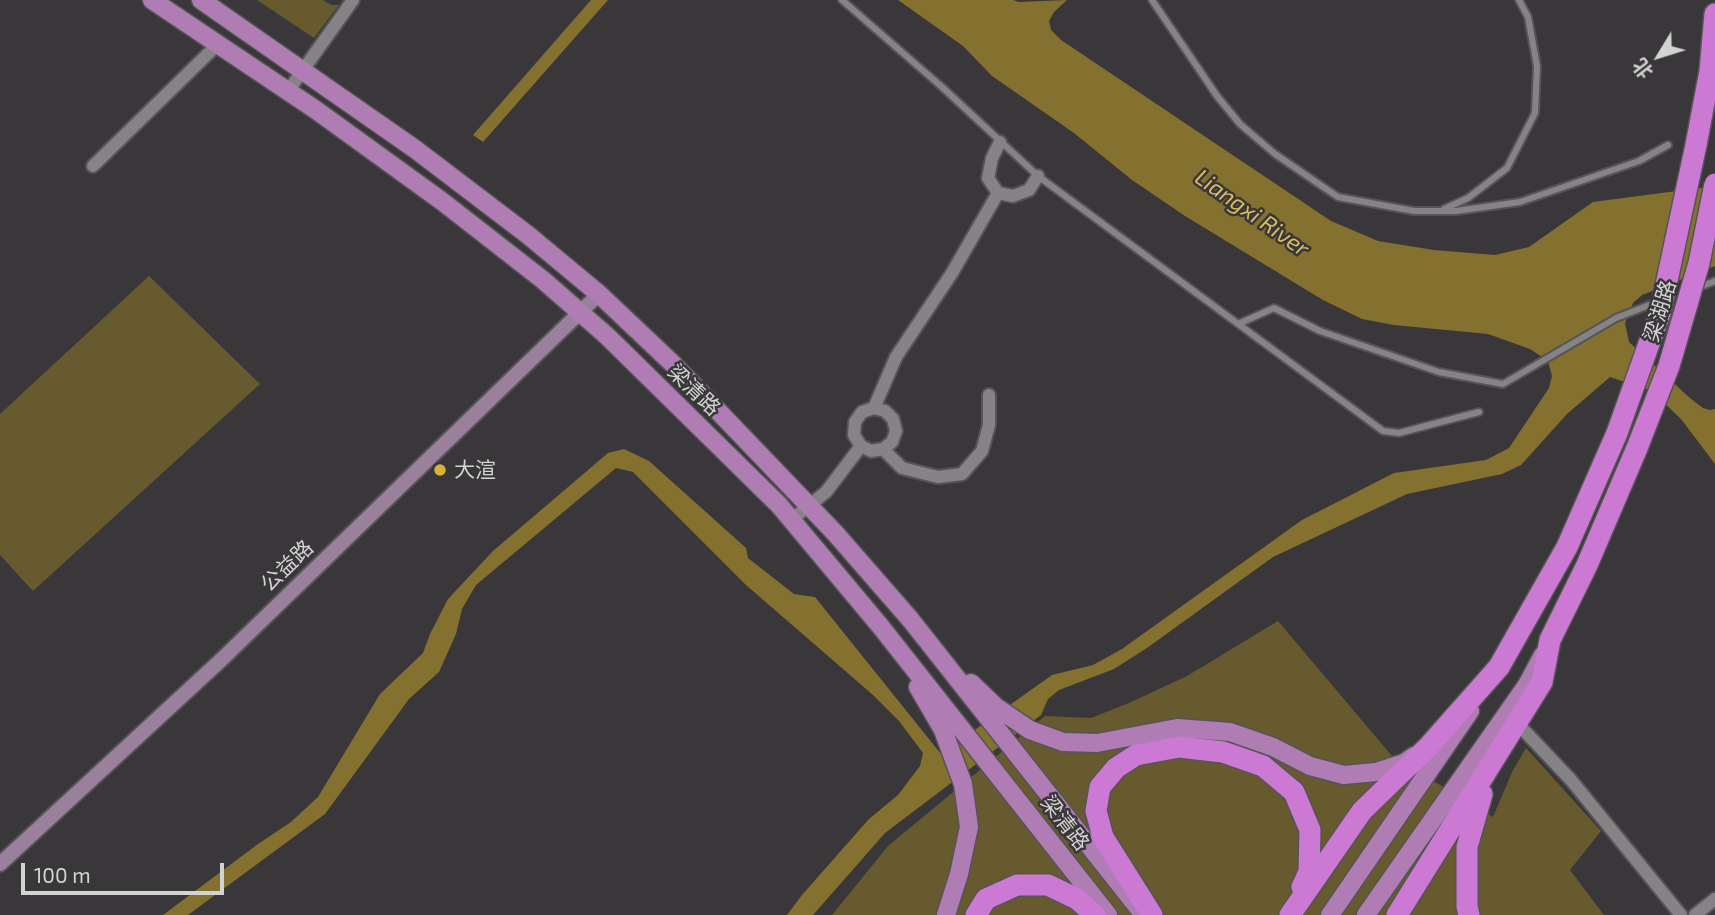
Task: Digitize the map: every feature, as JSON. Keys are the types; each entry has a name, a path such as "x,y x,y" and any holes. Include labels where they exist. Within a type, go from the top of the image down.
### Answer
{"highway":[{"path":"1290,915 1362,811 1429,746 1499,667 1567,547 1617,433 1660,313 1710,71 1715,14"},
{"name":"梁湖路","path":"1502,748 1542,682 1550,640 1587,565 1669,366 1699,263 1715,184"},
{"path":"1152,915 1103,837 1096,811 1100,787 1116,768 1136,755 1179,747 1223,752 1263,766 1293,792 1310,830 1309,872 1290,915"},
{"path":"1397,915 1502,748"},
{"path":"1469,915 1467,847 1482,794 1502,748"},
{"path":"976,915 986,899 1017,885 1048,885 1077,899 1095,915"}],"main road":[{"name":"梁清路","path":"152,0 288,91 443,202 579,312 792,520 881,627 950,725 995,771 1108,915"},
{"name":"梁清路","path":"201,0 415,149 528,235 598,294 672,363 808,505 920,632 1144,915"},
{"path":"920,632 996,707 1030,730 1063,742 1097,743 1177,729 1230,732 1273,747 1310,766 1344,775 1376,772 1404,763 1429,746"},
{"path":"1366,915 1527,685 1550,640"},
{"path":"1330,915 1499,667"},
{"path":"946,915 960,874 969,827 950,725"}],"street":[{"path":"288,91 353,0"},
{"path":"93,166 218,44"},
{"path":"1000,142 992,158 988,178 998,193 1013,196 1029,190 1038,176"},
{"path":"874,408 896,357 952,273 998,193"},
{"name":"公益路","path":"0,864 221,660 598,294"},
{"path":"883,449 902,468 938,477 962,474 982,451 989,425 989,395"},
{"path":"874,408 885,411 893,419 896,431 892,442 883,449 871,450 861,446 854,435 855,422 862,412 874,408"},
{"path":"792,520 826,492 861,446"},
{"path":"1517,723 1572,780 1681,915"},
{"path":"1695,915 1715,898"}],"lane":[{"path":"842,0 1038,176 1383,431 1399,433 1479,412"},
{"path":"1152,0 1217,96 1240,124 1275,154 1338,197 1414,211 1440,211 1520,202 1639,161 1668,145"},
{"path":"1440,211 1468,198 1507,168 1535,113 1537,65 1528,17 1519,0"},
{"path":"1238,324 1274,308 1320,331 1439,372 1503,384 1616,318 1715,281"}],"shaded area":[{"path":"257,0 323,0 331,5 339,5 314,38"},
{"path":"149,276 260,384 33,591 0,555 0,414"},
{"path":"1278,621 1392,756 1493,817 1513,770 1526,748 1601,831 1570,870 1604,915 832,915 888,846 1045,716 1091,718 1129,703 1187,676"}],"water":[{"path":"591,0 608,0 483,142 473,135"},
{"name":"Liangxi River","path":"898,0 1067,0 1049,21 1051,30 1061,40 1331,221 1378,241 1434,250 1495,255 1529,247 1593,202 1715,186 1715,266 1642,295 1633,303 1625,323 1629,342 1691,399 1703,408 1715,409 1715,464 1681,419 1652,391 1610,377 1567,414 1521,465 1502,474 1407,494 1273,557 1114,669 1059,690 1048,699 1041,715 885,833 813,915 787,915 869,819 898,795 920,766 923,753 899,721 873,695 746,585 633,472 616,468 476,585 462,609 456,634 439,672 409,699 325,814 188,915 163,915 291,822 318,797 380,694 423,653 448,599 493,551 608,453 624,449 649,461 746,548 748,558 794,594 815,597 941,754 1052,675 1093,665 1122,649 1302,520 1394,473 1486,460 1509,448 1549,388 1552,376 1548,361 1530,349 1488,334 1394,325 1362,319 1323,300 1185,216 1132,180 1074,133 992,76 963,46"}],"place":[{"name":"大渲","path":"440,470"}]}
